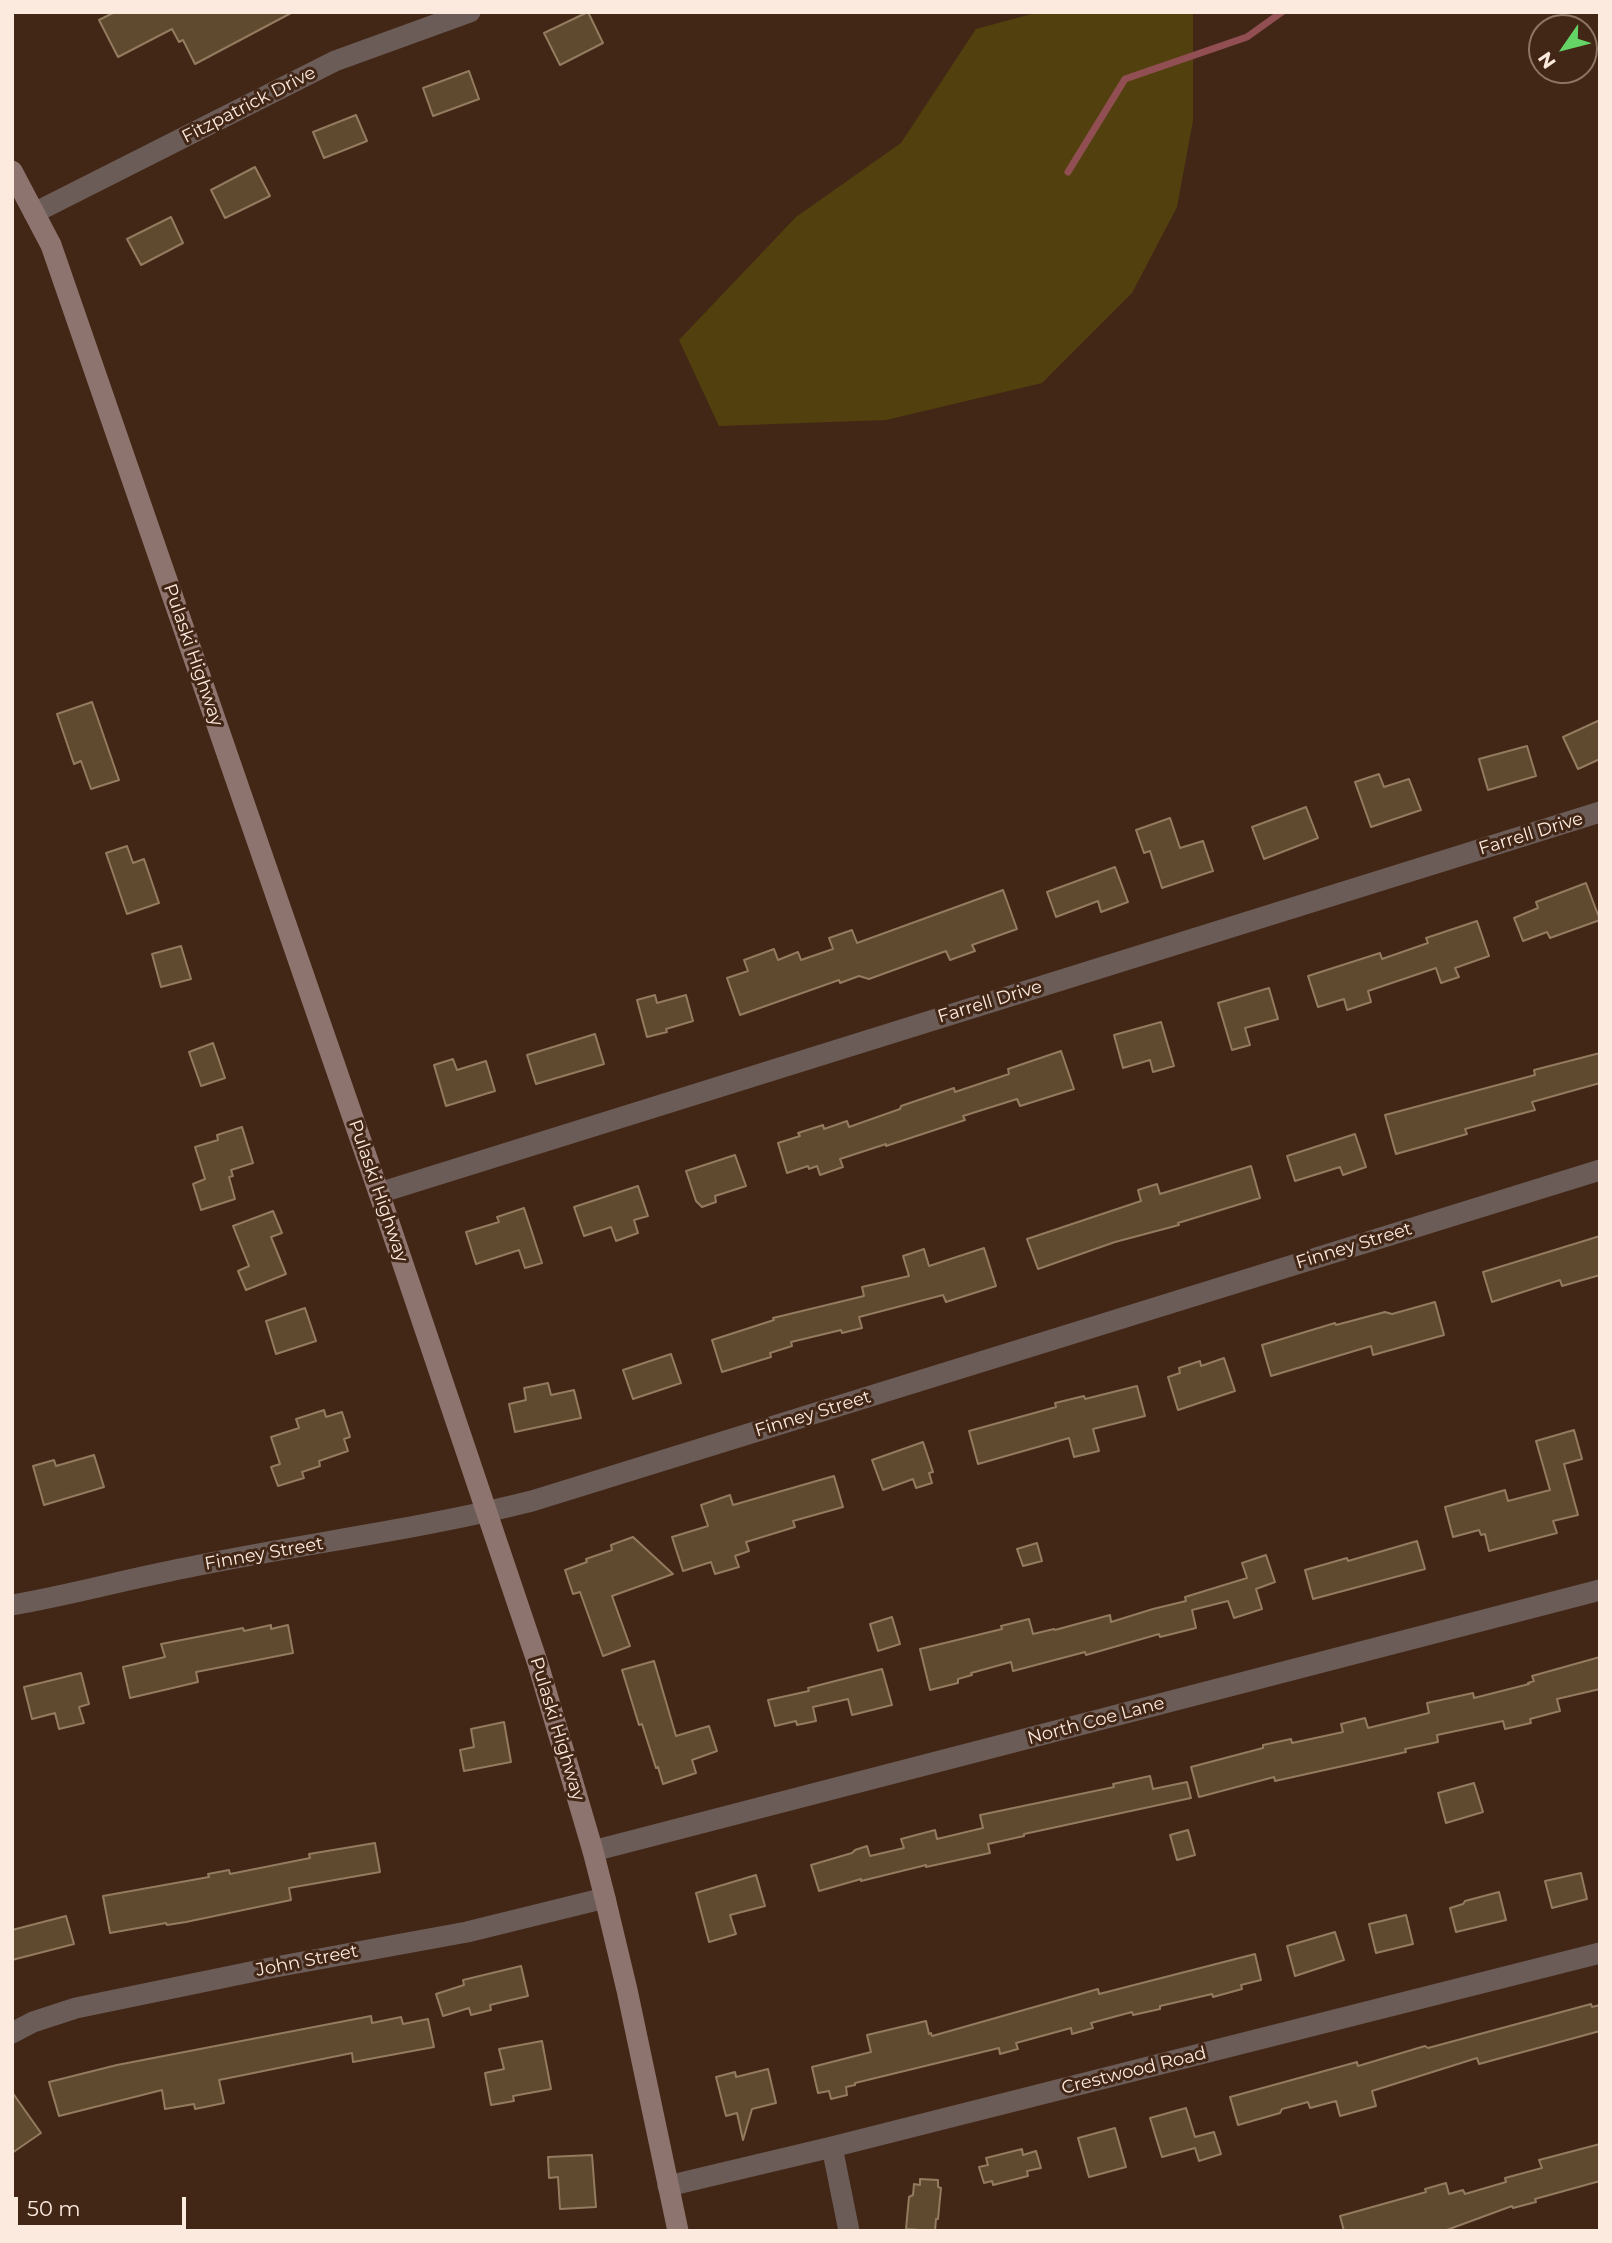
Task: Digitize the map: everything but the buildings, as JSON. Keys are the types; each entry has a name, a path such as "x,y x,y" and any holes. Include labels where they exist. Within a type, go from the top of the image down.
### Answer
{"main road":[{"name":"Pulaski Highway","path":"12,172 51,245 379,1193 538,1664 605,1898 678,2231"}],"street":[{"name":"Fitzpatrick Drive","path":"34,213 335,61 470,12"},
{"name":"Farrell Drive","path":"379,1193 1600,812"},
{"name":"Finney Street","path":"12,1605 56,1598 184,1568 488,1512 545,1497 1600,1170"},
{"name":"North Coe Lane","path":"593,1851 1600,1590"},
{"name":"John Street","path":"12,2033 33,2022 76,2008 270,1968 467,1932 605,1898"},
{"name":"Crestwood Road","path":"668,2186 1600,1953"},
{"path":"832,2147 849,2231"}],"shaded area":[{"path":"1039,12 1193,12 1193,120 1177,207 1132,293 1042,383 886,420 719,426 679,340 796,217 901,143 976,29"}],"waterway":[{"path":"1068,172 1125,79 1247,37 1282,12"}]}
